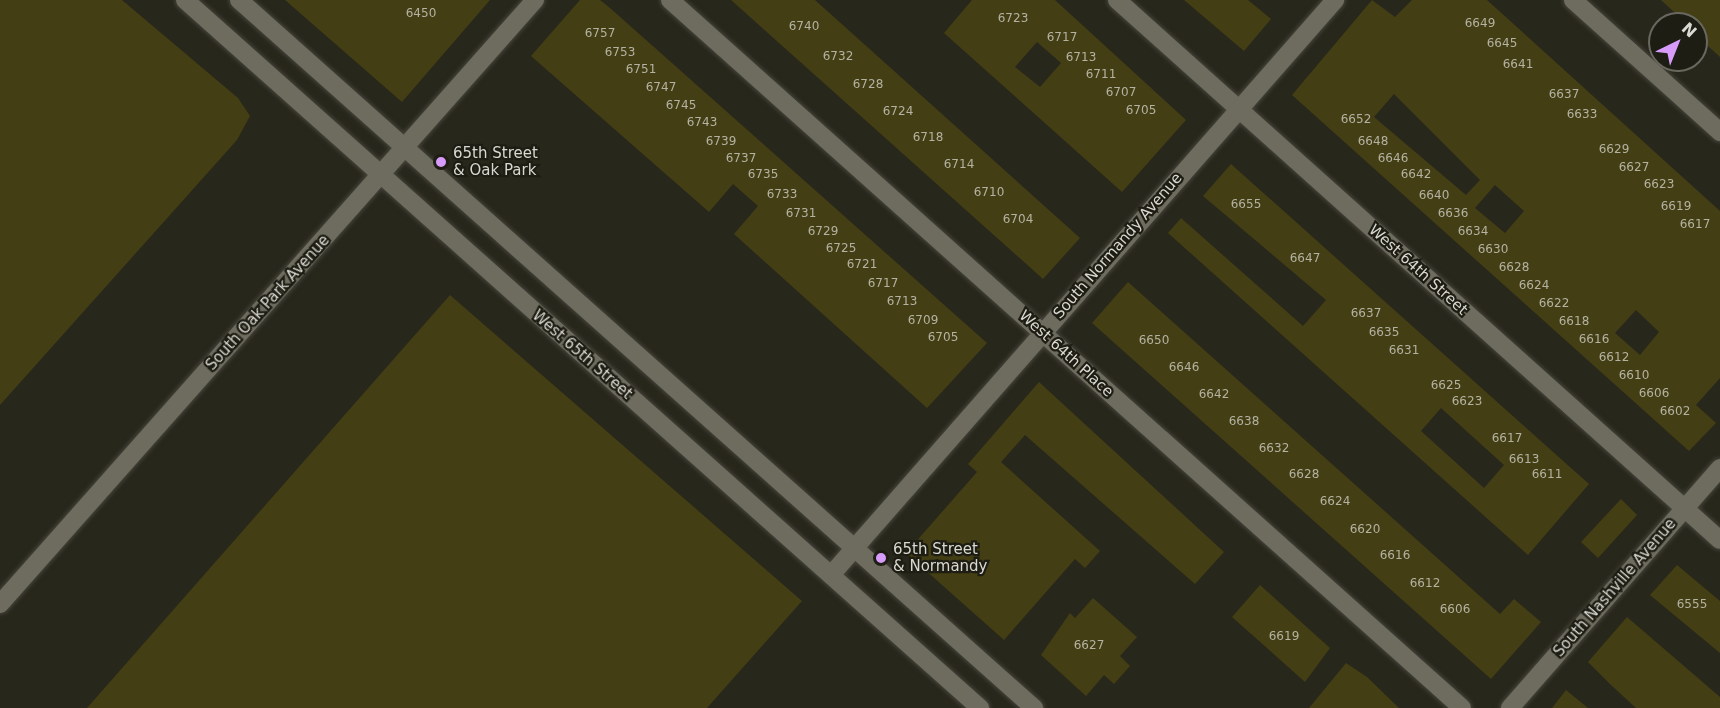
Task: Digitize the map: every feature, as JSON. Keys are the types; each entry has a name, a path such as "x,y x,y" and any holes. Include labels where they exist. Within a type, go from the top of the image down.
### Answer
{"street":[{"name":"West 65th Street","path":"185,0 980,708"},
{"path":"239,0 1034,708"},
{"name":"South Oak Park Avenue","path":"0,604 535,0"},
{"name":"West 64th Place","path":"670,0 1462,708"},
{"name":"West 64th Street","path":"1117,0 1720,540"},
{"name":"South Normandy Avenue","path":"831,575 1335,0"},
{"path":"1573,0 1720,132"},
{"name":"South Nashville Avenue","path":"1510,708 1720,468"}],"building":[{"path":"0,0 122,0 238,98 250,116 237,140 0,405"},
{"path":"285,0 490,0 402,102"},
{"path":"580,0 600,0 610,8 987,343 927,408 734,234 758,206 733,184 709,212 531,56"},
{"path":"731,0 815,0 1080,238 1043,279"},
{"path":"972,0 1055,0 1186,120 1122,192 944,33","holes":["1037,42 1061,63 1040,87 1015,67"]},
{"path":"1184,0 1248,0 1271,19 1244,51"},
{"path":"1372,0 1395,17 1412,0 1487,0 1720,211 1720,378 1696,405 1716,423 1689,451 1292,95","holes":["1394,94 1480,180 1466,195 1374,117","1495,185 1524,211 1505,233 1475,208","1636,310 1659,332 1640,355 1615,333"]},
{"path":"1661,0 1720,0 1720,57 1708,46 1708,12 1674,12"},
{"path":"1231,164 1589,484 1528,555 1168,233 1181,218 1303,326 1326,300 1203,196","holes":["1441,408 1504,465 1484,488 1421,431"]},
{"path":"1128,282 1500,614 1514,599 1541,622 1491,679 1092,323"},
{"path":"450,295 802,601 707,708 87,708"},
{"path":"1039,382 1224,552 1195,584 1025,435 1001,462 1100,551 1085,568 1075,559 1004,640 906,553 977,472 968,464"},
{"path":"1621,499 1637,515 1598,558 1581,542"},
{"path":"1677,565 1720,601 1720,653 1650,595"},
{"path":"1260,585 1330,648 1305,682 1232,617"},
{"path":"1093,598 1137,637 1120,656 1130,666 1114,684 1104,675 1086,696 1041,655 1070,613 1075,618"},
{"path":"1627,617 1720,697 1720,708 1636,708 1611,685 1588,662"},
{"path":"1346,663 1367,677 1399,708 1309,708"},
{"path":"1566,690 1588,708 1552,708"}],"place":[{"name":"65th Street & Oak Park","path":"441,162"},
{"name":"65th Street & Normandy","path":"881,558"}]}
